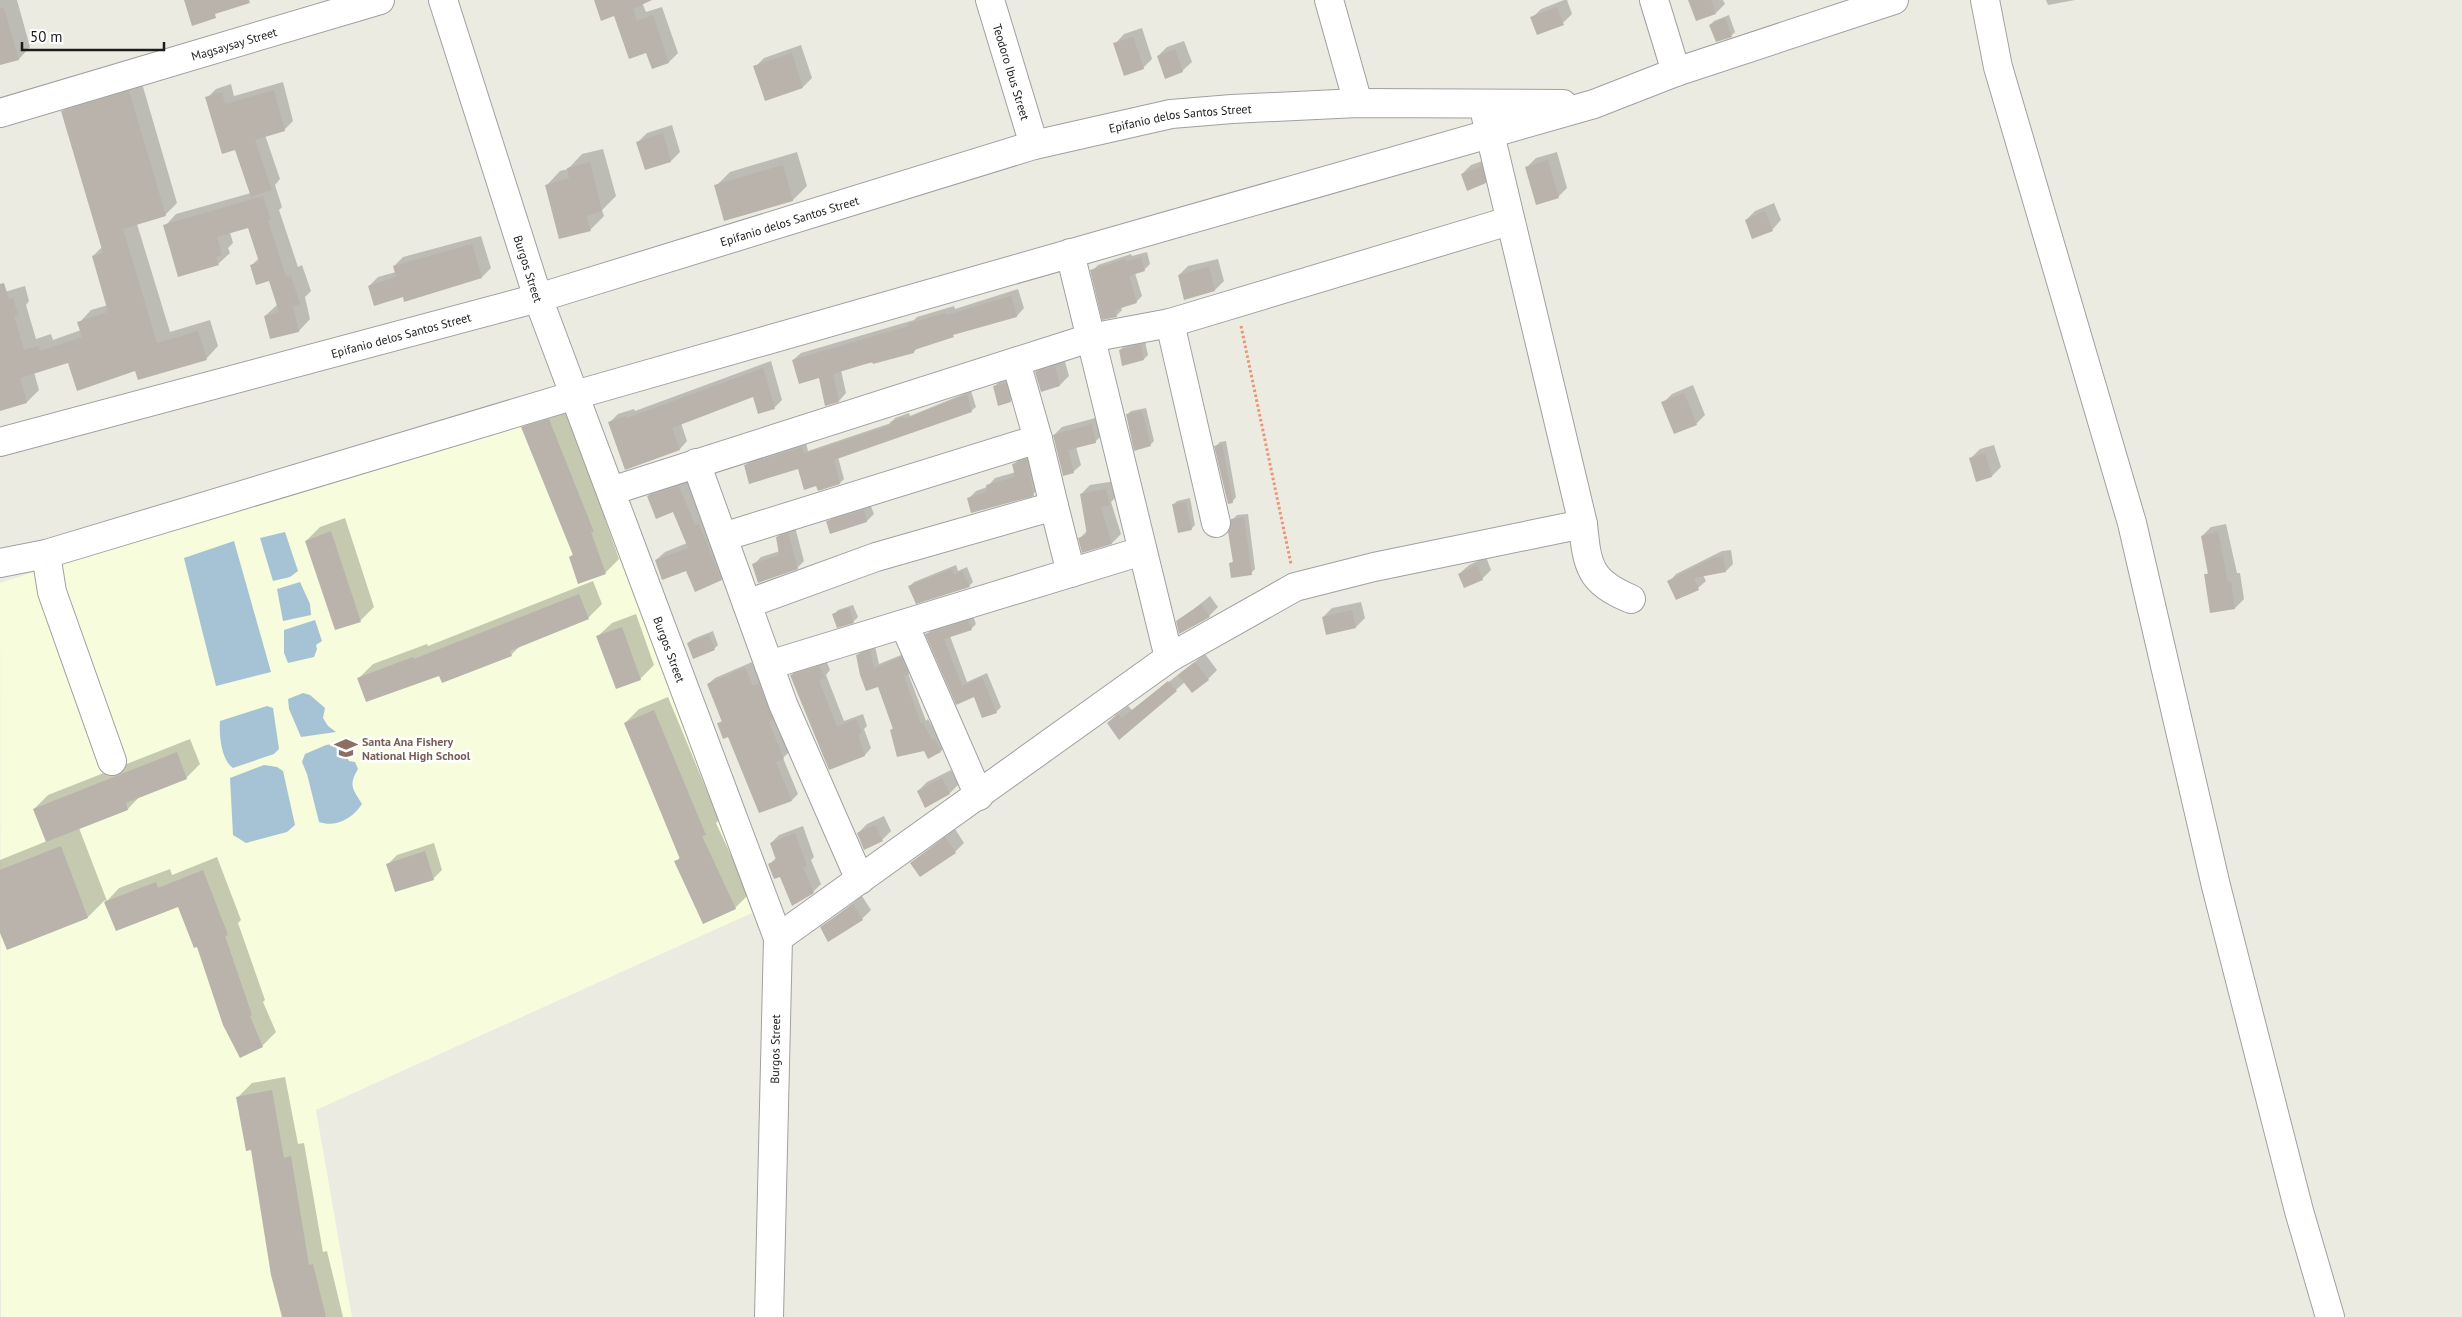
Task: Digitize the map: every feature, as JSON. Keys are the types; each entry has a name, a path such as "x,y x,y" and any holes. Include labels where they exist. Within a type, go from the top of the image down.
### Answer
{"street":[{"name":"Magsaysay Street","path":"0,113 380,0"},
{"name":"Burgos Street","path":"442,0 538,298 778,938 769,1317"},
{"name":"Teodoro Ibus Street","path":"990,0 1034,145"},
{"path":"1329,0 1358,103"},
{"path":"1654,0 1676,72"},
{"path":"0,563 46,554 575,395 1594,104 1676,72 1894,0"},
{"path":"1985,0 1998,67 2132,523 2216,886 2299,1211 2330,1317"},
{"name":"Epifanio delos Santos Street","path":"0,442 538,298 1034,145 1171,114 1232,108 1358,103 1594,104"},
{"path":"1484,103 1489,134 1509,221 1583,524 1587,554 1592,572 1609,590 1631,599"},
{"path":"611,491 1090,338 1170,323 1509,221"},
{"path":"1070,253 1169,658"},
{"path":"1170,323 1216,522"},
{"path":"1016,362 1038,439 1071,573"},
{"path":"723,538 1038,439"},
{"path":"696,463 783,704 860,880"},
{"path":"747,604 876,558 1054,506"},
{"path":"778,938 979,796 1169,658 1295,588 1374,567 1583,524"},
{"path":"769,665 1142,551"},
{"path":"46,554 52,592 112,761"},
{"path":"904,624 979,796"}],"path":[{"path":"1236,303 1295,588"}],"shaded area":[{"name":"Santa Ana Fishery National High School","path":"565,403 752,913 316,1110 352,1317 1,1317 0,583"}],"water":[{"path":"285,532 298,571 290,577 273,581 260,538"},
{"path":"234,541 271,672 216,686 184,558"},
{"path":"300,582 310,604 311,615 283,621 277,589"},
{"path":"315,620 322,641 316,645 317,649 314,657 288,663 284,653 284,630"},
{"path":"303,693 310,695 325,708 323,718 328,726 336,732 301,737 289,709 288,699"},
{"path":"267,706 273,708 279,749 274,754 233,768 223,753 220,721"},
{"path":"339,743 349,761 355,762 358,769 352,784 362,804 354,814 344,820 338,823 325,824 319,822 307,774 302,762 305,754 326,745"},
{"path":"264,765 277,767 283,771 295,825 287,832 246,843 233,835 230,778"}],"building":[{"path":"184,0 249,0 250,3 215,14 216,18 192,26"},
{"path":"594,0 652,0 633,9 637,21 653,15 669,63 652,69 646,53 629,59 614,16 601,21"},
{"path":"1688,0 1711,0 1716,14 1696,21"},
{"path":"1557,7 1564,25 1537,35 1530,17"},
{"path":"0,8 4,8 19,60 0,65"},
{"path":"1725,18 1732,37 1716,42 1709,25"},
{"path":"1133,37 1144,69 1124,76 1113,43"},
{"path":"1175,49 1183,72 1165,79 1157,56"},
{"path":"792,53 803,88 765,101 753,66"},
{"path":"274,90 285,131 255,140 272,190 251,197 235,150 222,154 205,97 222,92 225,104"},
{"path":"129,91 166,216 123,229 157,343 198,331 207,360 138,380 135,371 77,391 68,363 20,378 27,403 0,411 0,284 4,283 9,299 13,298 18,315 14,316 24,350 39,346 40,351 82,337 77,322 108,312 92,256 103,253 61,111"},
{"path":"663,133 671,162 645,170 636,142"},
{"path":"1548,160 1559,198 1536,205 1525,167"},
{"path":"590,162 602,211 586,216 591,231 559,239 545,185 569,178 567,168"},
{"path":"783,165 793,201 724,221 714,185"},
{"path":"1482,166 1486,183 1467,191 1461,174"},
{"path":"263,196 271,220 268,221 286,277 291,276 300,304 293,306 299,332 270,339 264,316 279,312 269,281 256,285 250,265 259,262 248,228 217,237 222,255 216,257 219,265 178,277 163,225"},
{"path":"1765,211 1773,231 1752,239 1745,220"},
{"path":"472,244 482,278 404,302 403,297 374,306 368,286 396,277 393,266"},
{"path":"1141,257 1145,271 1129,276 1137,303 1115,310 1117,317 1102,320 1090,270 1125,259 1126,262"},
{"path":"1209,267 1215,291 1184,300 1178,275"},
{"path":"1011,296 1017,317 953,335 954,337 914,350 914,353 873,364 872,362 833,374 839,402 825,406 819,378 799,384 792,360 909,326 908,324 928,318 946,313 947,315"},
{"path":"1141,344 1144,360 1122,366 1119,350"},
{"path":"1055,366 1060,386 1041,392 1035,372"},
{"path":"763,368 775,409 758,414 753,397 672,428 680,450 625,470 608,422 626,416 627,418"},
{"path":"1006,383 1011,402 998,406 993,386"},
{"path":"1684,393 1697,425 1674,434 1661,402"},
{"path":"967,394 972,412 834,460 840,484 818,491 816,486 804,490 798,469 749,484 744,465 802,447 804,454 891,425 890,422 904,417 905,419"},
{"path":"1142,411 1151,446 1134,451 1126,414"},
{"path":"549,419 594,532 591,532 606,574 578,584 569,557 573,555 521,427"},
{"path":"1092,424 1096,443 1068,450 1074,473 1063,476 1053,435"},
{"path":"1222,444 1233,503 1228,504 1214,446"},
{"path":"1985,453 1992,477 1976,482 1969,458"},
{"path":"1027,459 1034,496 971,513 967,498 987,492 986,485 1015,477 1012,464"},
{"path":"679,486 695,525 699,524 722,580 695,592 686,571 662,580 655,560 688,548 673,512 656,519 647,496"},
{"path":"1106,489 1110,505 1101,507 1112,544 1082,553 1078,538 1087,535 1080,494"},
{"path":"1186,502 1192,530 1178,533 1172,504"},
{"path":"864,510 867,522 830,534 826,521"},
{"path":"1244,517 1252,575 1231,578 1229,563 1233,562 1228,532 1231,519"},
{"path":"331,531 361,622 335,630 305,541"},
{"path":"2218,532 2228,582 2231,581 2235,609 2210,613 2204,574 2208,574 2201,536"},
{"path":"788,533 798,569 758,583 752,564 779,555 776,537"},
{"path":"1723,556 1726,572 1694,578 1699,590 1676,600 1667,581 1713,558"},
{"path":"1477,565 1483,580 1464,588 1458,574"},
{"path":"952,569 954,575 962,571 970,587 916,604 908,586"},
{"path":"579,594 589,619 510,651 512,656 442,683 439,676 366,702 357,678 413,657 414,659"},
{"path":"1201,604 1210,617 1179,634 1176,621"},
{"path":"849,608 854,623 837,628 832,614"},
{"path":"1352,610 1356,628 1326,635 1322,617"},
{"path":"968,620 972,630 944,639 962,686 982,677 997,713 982,718 974,697 956,705 925,634"},
{"path":"622,627 641,680 616,689 596,636"},
{"path":"709,635 715,650 693,659 687,643"},
{"path":"870,650 874,668 901,657 909,674 904,676 921,724 923,723 932,740 935,739 941,752 928,759 924,751 897,757 890,730 893,729 878,687 866,691 860,675 856,655"},
{"path":"1195,662 1209,680 1192,693 1178,675"},
{"path":"819,666 825,678 819,680 837,727 856,719 862,733 858,735 865,756 829,770 790,675"},
{"path":"745,667 753,686 759,683 773,720 769,722 784,759 776,762 792,801 759,813 728,737 723,739 717,723 722,722 707,684"},
{"path":"1168,681 1177,691 1119,740 1107,723 1118,714 1122,718"},
{"path":"654,710 706,835 702,836 736,909 703,924 674,861 680,859 624,723"},
{"path":"177,752 187,779 126,803 128,810 46,842 33,809"},
{"path":"942,778 950,794 925,808 917,791"},
{"path":"875,825 883,841 864,850 857,833"},
{"path":"795,833 807,866 803,868 814,893 792,906 780,877 774,879 768,864 776,860 770,843"},
{"path":"945,837 956,853 920,877 910,863"},
{"path":"61,846 88,918 7,950 0,933 0,870"},
{"path":"425,851 434,880 395,892 386,864"},
{"path":"203,870 228,935 225,936 252,1015 250,1016 263,1047 240,1058 223,1025 197,947 194,948 178,907 116,931 104,902 156,882 158,888"},
{"path":"853,904 863,920 828,942 820,927"},
{"path":"272,1090 284,1158 291,1156 309,1265 313,1264 326,1317 282,1317 271,1275 251,1150 246,1151 236,1097"}],"place":[{"name":"Santa Ana Fishery National High School","path":"346,748"}]}
